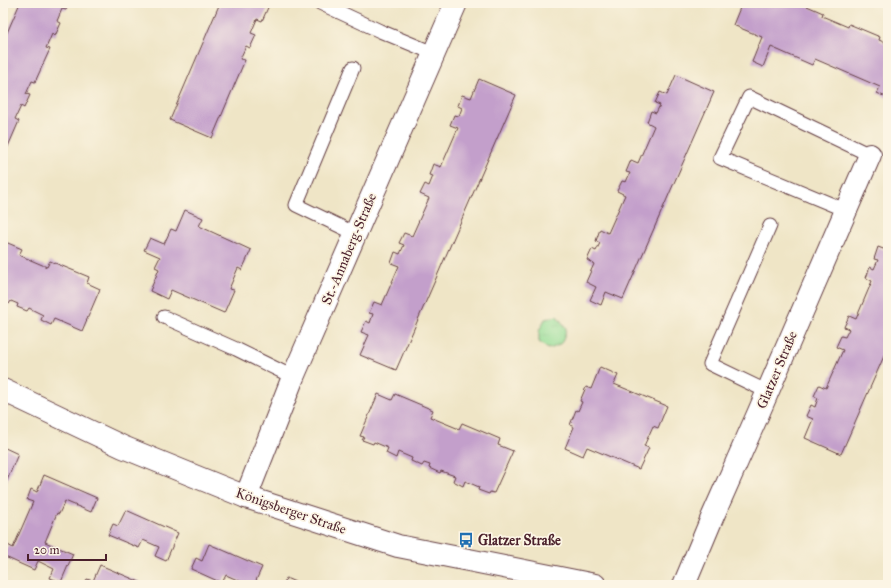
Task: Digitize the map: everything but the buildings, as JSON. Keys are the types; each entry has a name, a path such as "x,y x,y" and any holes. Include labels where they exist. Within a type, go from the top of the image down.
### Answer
{"street":[{"name":"St.-Annaberg-Straße","path":"246,497 293,377 456,3"},
{"name":"Glatzer Straße","path":"684,585 870,154"},
{"name":"Königsberger Straße","path":"4,392 123,447 246,497 398,546 594,585"}],"lane":[{"path":"320,3 380,31 433,53"},
{"path":"354,68 296,205 356,234"},
{"path":"845,210 720,158 749,97 870,154"},
{"path":"768,392 710,364 770,226"},
{"path":"164,317 236,349 293,377"}],"green space":[{"path":"557,316 566,328 563,340 556,346 548,349 539,342 539,331 545,319"}],"place":[{"name":"Glatzer Straße","path":"466,540"}]}
